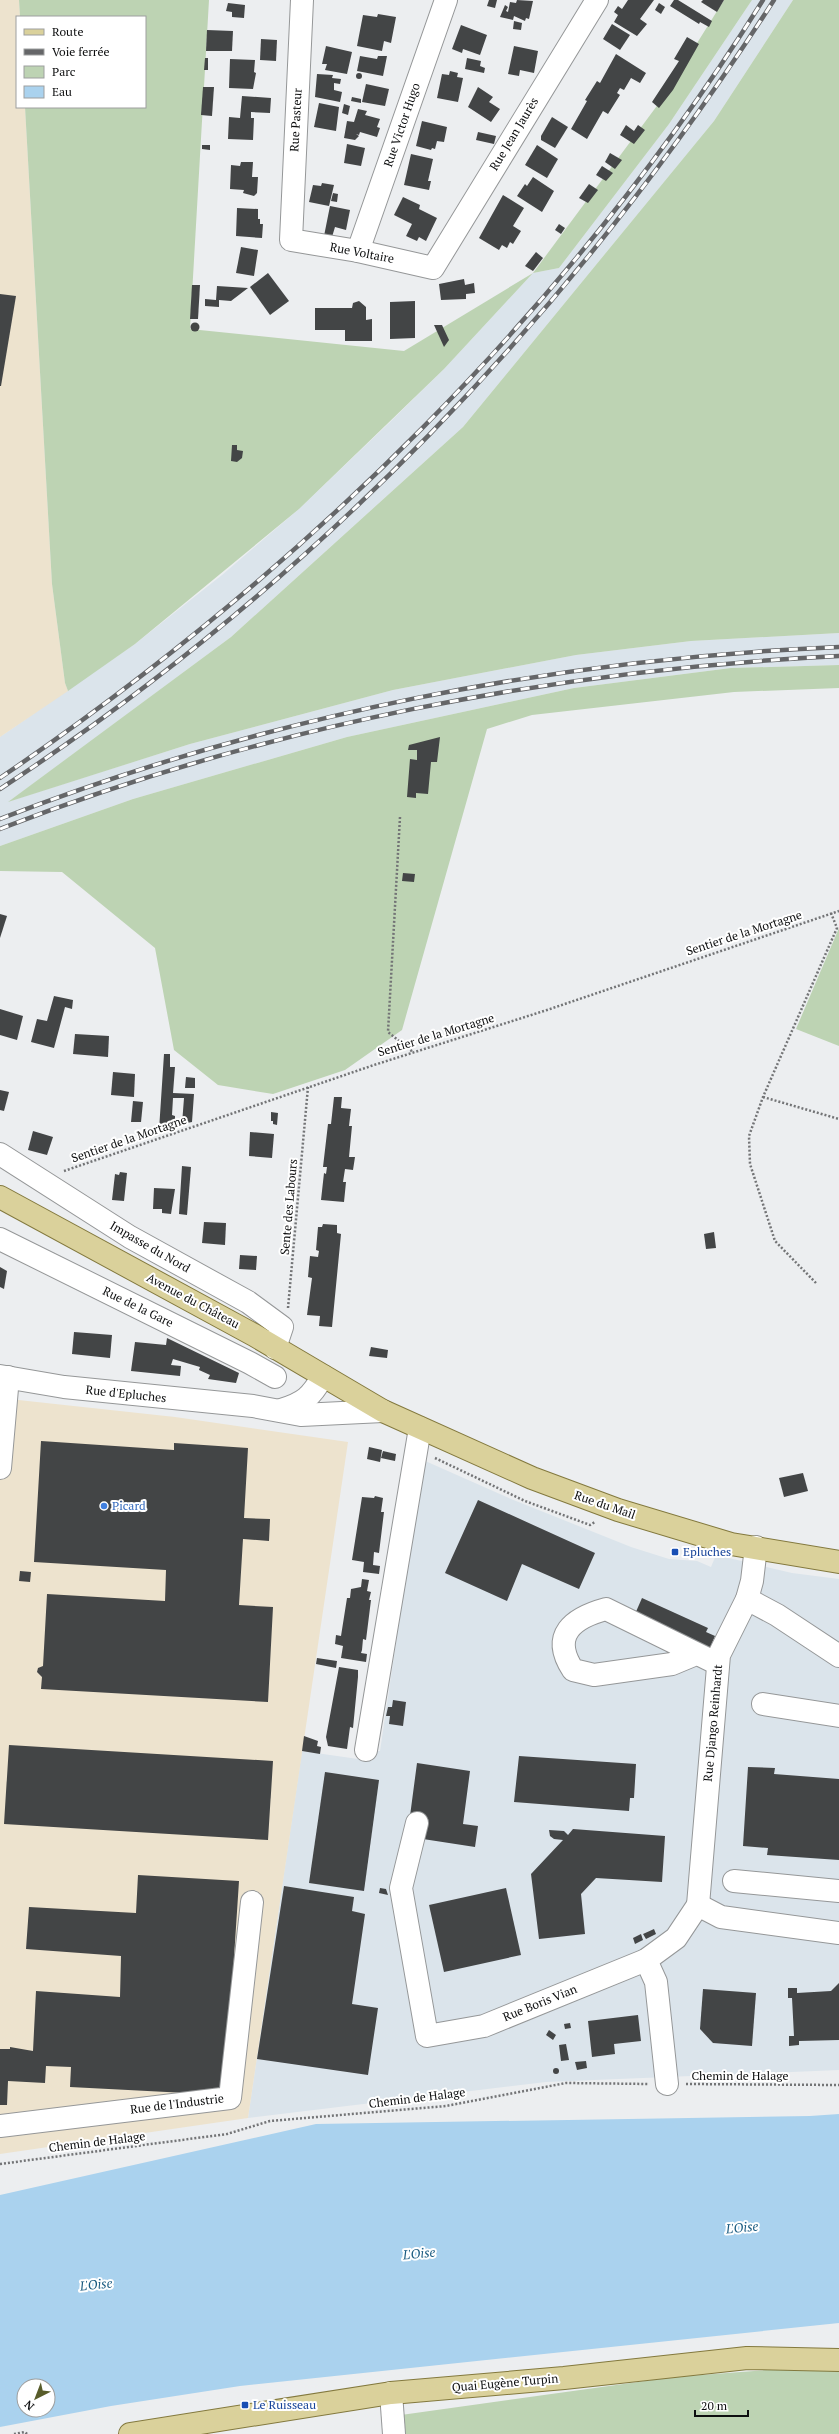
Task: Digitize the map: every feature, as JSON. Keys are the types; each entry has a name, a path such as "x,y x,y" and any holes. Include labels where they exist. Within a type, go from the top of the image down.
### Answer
{"main road":[{"name":"Avenue du Château","path":"0,1197 282,1352 383,1411"},
{"name":"Rue du Mail","path":"383,1411 532,1478 618,1510 709,1538 839,1562"},
{"name":"Quai Eugène Turpin","path":"130,2434 172,2431 226,2417 391,2393 564,2378 747,2358 839,2360"}],"street":[{"name":"Rue Pasteur","path":"291,240 302,0"},
{"name":"Rue Victor Hugo","path":"358,251 446,0"},
{"name":"Rue Jean Jaurès","path":"432,268 597,0"},
{"name":"Rue Voltaire","path":"291,240 358,251 432,268"},
{"name":"Impasse du Nord","path":"0,1154 130,1237 248,1302 282,1327"},
{"name":"Rue de la Gare","path":"0,1239 250,1363 275,1378"},
{"path":"253,1406 275,1378 282,1352 282,1327"},
{"name":"Rue d'Epluches","path":"280,1410 299,1405 314,1393 324,1376"},
{"path":"0,1468 4,1377"},
{"name":"Rue d'Epluches","path":"4,1377 64,1387 253,1406 301,1415 383,1411"},
{"path":"366,1750 420,1428"},
{"name":"Rue Django Reinhardt","path":"698,1905 719,1655 747,1599 752,1581 756,1547"},
{"path":"747,1599 777,1615 839,1656"},
{"path":"696,1654 672,1664 594,1674 573,1670 565,1658 563,1638 571,1624 589,1613 606,1608 718,1664"},
{"path":"762,1704 839,1716"},
{"name":"Rue Boris Vian","path":"417,1823 401,1888 427,2036 484,2026 646,1960 676,1938 698,1905"},
{"path":"734,1881 839,1891"},
{"name":"Rue de l'Industrie","path":"0,2126 230,2098 252,1902"},
{"path":"698,1905 721,1917 839,1933"},
{"path":"646,1960 656,1982 667,2084"},
{"path":"391,2393 394,2434"}],"path":[{"path":"400,817 388,1032 413,1052"},
{"name":"Sentier de la Mortagne","path":"40,1179 308,1087 546,1010 839,911"},
{"path":"816,1283 775,1241 750,1164 749,1136 763,1097 837,928 831,913"},
{"name":"Sente des Labours","path":"282,1327 290,1302 308,1087"},
{"path":"763,1097 839,1119"},
{"name":"Chemin de Halage","path":"0,2164 227,2134 270,2122 446,2106 566,2083 839,2085"},
{"path":"14,2434 25,2432 27,2434"}],"shaded area":[{"path":"0,0 19,0 20,16 16,16 16,108 25,108 52,584 65,683 68,691 0,737"},
{"path":"752,0 793,0 714,121 463,427 231,637 10,801 190,744 393,690 576,655 691,641 839,633 839,665 731,668 574,688 347,737 133,799 0,846 0,737 135,644 222,575 299,509 389,423 444,369 533,273 559,268 669,124"},
{"path":"0,1398 175,1417 348,1442 248,2118 0,2154"},
{"path":"423,1460 511,1499 631,1547 669,1559 697,1561 711,1567 716,1555 792,1573 839,1579 839,2070 546,2082 248,2118 302,1751 372,1761 374,1751 380,1751"}],"green space":[{"path":"19,0 209,0 190,329 404,351 533,273 444,369 299,509 135,644 68,691 65,683 52,584 25,108 146,108 146,16 20,16"},
{"path":"724,0 752,0 669,124 559,268 533,273 662,99"},
{"path":"793,0 839,0 839,633 691,641 576,655 393,690 190,744 8,802 231,637 463,427 714,121"},
{"path":"839,665 839,688 734,692 532,715 487,729 402,1030 345,1070 273,1094 218,1085 174,1050 155,948 62,872 0,871 0,846 133,799 347,737 574,688 731,668"},
{"path":"839,928 839,1046 796,1029"},
{"path":"792,2368 839,2371 839,2434 403,2434 401,2415 674,2377"}],"water":[{"name":"L'Oise","path":"839,2114 839,2323 240,2386 111,2406 56,2416 56,2378 16,2378 16,2418 48,2418 0,2427 0,2195 316,2124 810,2116"}],"building":[{"path":"489,0 497,0 495,8 487,6"},
{"path":"517,0 533,1 529,19 526,18 525,21 514,16 513,20 500,17 505,5 508,7 506,11 508,12 510,2 516,3"},
{"path":"628,0 654,0 640,19 647,24 637,36 614,22 618,15 614,12 618,6 622,9"},
{"path":"674,0 678,0 712,21 709,27 700,22 699,24 670,6"},
{"path":"703,0 724,0 717,12 701,2"},
{"path":"228,3 245,5 244,18 232,17 232,12 226,11"},
{"path":"659,3 665,7 661,14 655,10"},
{"path":"378,14 396,17 391,43 384,41 382,51 357,46 363,15 377,17"},
{"path":"514,21 522,23 521,30 513,29"},
{"path":"612,24 630,35 620,50 603,39"},
{"path":"461,25 487,35 480,55 463,49 462,53 452,49"},
{"path":"207,30 233,31 232,51 206,51"},
{"path":"687,37 699,44 673,90 659,108 652,102 679,61 674,59"},
{"path":"261,39 277,40 276,61 260,60"},
{"path":"326,46 352,52 347,74 325,70 327,64 322,64"},
{"path":"514,46 538,51 534,73 520,70 519,76 508,74"},
{"path":"616,54 646,73 640,83 631,78 624,90 620,88 617,93 620,95 608,114 603,111 587,139 571,129 587,101 585,100 597,81 600,83"},
{"path":"360,56 377,59 378,56 387,56 383,76 357,71"},
{"path":"205,58 208,58 208,70 204,70"},
{"path":"467,58 481,61 480,66 485,68 484,73 465,69"},
{"path":"230,59 255,60 254,72 256,73 253,89 229,88"},
{"path":"450,71 458,73 457,77 463,78 458,102 437,98 442,74 449,75"},
{"path":"359,73 362,76 359,79 356,76"},
{"path":"317,74 333,75 332,78 341,79 340,84 334,83 334,90 342,92 340,102 315,97"},
{"path":"366,84 389,89 385,106 362,102"},
{"path":"203,87 214,87 212,116 201,115"},
{"path":"478,87 493,97 489,102 500,109 491,122 468,107"},
{"path":"242,96 271,98 270,113 251,112 251,118 254,118 253,140 228,139 229,117 240,118"},
{"path":"352,97 361,99 361,103 351,101"},
{"path":"319,103 339,107 336,131 314,127"},
{"path":"344,104 350,106 348,115 342,113"},
{"path":"358,109 367,111 365,115 380,119 377,127 380,128 377,137 360,132 359,135 356,134 359,136 355,140 344,138 347,121 354,122"},
{"path":"552,117 568,127 555,148 541,140 541,136"},
{"path":"422,121 447,127 444,142 437,141 435,149 432,148 431,150 416,146"},
{"path":"626,125 634,131 638,125 645,130 634,144 620,135"},
{"path":"478,132 496,136 494,144 476,140"},
{"path":"347,144 365,148 361,166 344,163"},
{"path":"202,145 210,145 210,150 202,149"},
{"path":"537,145 558,159 547,178 525,165"},
{"path":"610,153 622,160 615,169 605,162"},
{"path":"411,154 433,159 428,181 431,181 429,190 404,185"},
{"path":"241,162 253,162 252,177 258,177 257,193 254,196 243,193 244,190 230,189 231,165 240,166"},
{"path":"602,166 613,173 606,181 596,175"},
{"path":"533,177 554,191 542,212 517,196 525,184 527,186"},
{"path":"322,183 334,185 329,206 309,202 313,185 321,186"},
{"path":"589,184 598,190 588,203 579,198"},
{"path":"333,193 338,194 337,202 331,201"},
{"path":"503,195 524,208 513,226 521,231 513,244 510,242 507,248 502,245 499,250 479,238"},
{"path":"403,197 420,205 419,209 437,218 426,241 419,237 417,241 406,236 412,224 394,215"},
{"path":"330,206 350,210 346,230 335,227 332,237 324,236"},
{"path":"237,208 258,209 258,219 260,219 260,224 263,224 262,238 236,236"},
{"path":"559,224 565,228 561,234 555,230"},
{"path":"241,247 258,250 254,276 236,273"},
{"path":"536,252 543,258 533,271 525,266"},
{"path":"268,273 289,301 270,315 250,287"},
{"path":"464,279 465,285 474,283 475,293 466,294 466,299 441,300 439,284"},
{"path":"192,285 200,285 198,319 190,319"},
{"path":"217,286 248,288 231,301 219,300 219,307 205,306 205,299 216,300"},
{"path":"0,294 16,296 1,386 0,386"},
{"path":"359,301 366,307 366,320 372,319 372,341 345,341 345,330 315,330 315,308 352,308 353,303"},
{"path":"415,301 415,338 390,339 390,302"},
{"path":"195,322 200,327 195,332 190,327"},
{"path":"434,325 442,325 449,340 444,347"},
{"path":"232,445 237,445 237,450 243,451 242,458 237,462 231,461"},
{"path":"440,737 437,762 431,762 428,794 416,793 416,798 407,797 410,759 417,760 417,750 408,750 409,745"},
{"path":"403,873 415,874 414,882 402,881"},
{"path":"0,914 7,916 0,938"},
{"path":"54,996 73,1000 72,1009 65,1007 54,1048 31,1042 37,1019 47,1021"},
{"path":"0,1009 23,1016 17,1040 0,1035"},
{"path":"75,1034 109,1036 108,1057 73,1054"},
{"path":"164,1054 170,1054 170,1067 175,1067 173,1093 194,1094 192,1122 182,1124 184,1098 173,1098 172,1115 175,1116 175,1121 171,1121 171,1127 159,1130"},
{"path":"113,1072 135,1074 134,1097 111,1095"},
{"path":"186,1077 195,1078 195,1088 185,1088"},
{"path":"0,1090 9,1092 4,1111 0,1110"},
{"path":"334,1097 342,1097 341,1108 351,1109 349,1126 352,1126 349,1157 355,1157 353,1170 345,1169 343,1182 346,1182 344,1202 321,1200 324,1173 326,1174 327,1167 323,1167 328,1124 331,1124"},
{"path":"133,1101 143,1102 141,1122 131,1122"},
{"path":"271,1112 278,1113 277,1125 273,1124 273,1121 271,1121"},
{"path":"33,1131 53,1137 47,1155 28,1150"},
{"path":"250,1132 274,1134 272,1158 249,1156"},
{"path":"182,1166 191,1167 187,1215 179,1214"},
{"path":"120,1172 127,1173 124,1201 112,1200 115,1174 119,1175"},
{"path":"154,1188 175,1189 171,1214 162,1213 162,1209 153,1209"},
{"path":"204,1222 226,1223 225,1245 202,1243"},
{"path":"323,1224 337,1225 337,1233 341,1234 332,1327 319,1326 320,1316 307,1315 312,1278 308,1277 310,1256 318,1257 319,1251 316,1250 318,1227 322,1227"},
{"path":"714,1232 716,1248 706,1249 704,1234"},
{"path":"240,1255 257,1256 256,1270 239,1269"},
{"path":"0,1267 7,1271 4,1289 0,1287"},
{"path":"74,1332 112,1335 110,1358 72,1354"},
{"path":"167,1338 239,1373 236,1383 208,1379 210,1375 199,1370 200,1367 173,1359 171,1365 181,1366 180,1376 131,1371 135,1342 166,1345"},
{"path":"371,1347 388,1350 387,1358 369,1356"},
{"path":"41,1441 174,1450 174,1443 248,1448 244,1518 270,1519 269,1541 243,1539 239,1605 273,1607 268,1702 41,1689 42,1677 37,1672 38,1668 43,1666 47,1594 165,1601 166,1570 34,1562"},
{"path":"369,1447 382,1450 380,1462 367,1459"},
{"path":"383,1451 396,1454 395,1461 381,1458"},
{"path":"803,1473 808,1491 784,1497 779,1478"},
{"path":"375,1496 383,1498 381,1512 384,1512 379,1553 374,1552 373,1565 380,1566 379,1574 363,1572 364,1562 352,1560 362,1497 374,1498"},
{"path":"478,1500 595,1553 579,1589 522,1564 507,1601 445,1573"},
{"path":"20,1571 31,1572 30,1582 19,1581"},
{"path":"362,1579 369,1580 367,1591 371,1592 366,1640 363,1639 361,1653 367,1654 366,1662 341,1658 343,1646 335,1644 336,1635 341,1636 347,1598 350,1598 351,1589 361,1587"},
{"path":"642,1598 708,1628 706,1632 715,1636 710,1648 635,1614"},
{"path":"317,1658 337,1661 336,1668 316,1664"},
{"path":"339,1667 358,1670 353,1728 350,1727 347,1749 328,1746 326,1737"},
{"path":"393,1700 406,1702 403,1726 389,1724 390,1716 386,1716 388,1707 392,1707"},
{"path":"304,1736 318,1741 317,1746 321,1747 320,1754 302,1751"},
{"path":"9,1745 273,1761 268,1840 4,1824"},
{"path":"519,1756 636,1764 634,1798 630,1798 629,1811 514,1802"},
{"path":"417,1763 470,1771 463,1824 478,1826 475,1847 423,1839 410,1816"},
{"path":"748,1767 775,1768 774,1774 839,1779 839,1860 767,1855 768,1848 743,1846"},
{"path":"325,1772 379,1780 364,1891 309,1883"},
{"path":"573,1829 665,1836 662,1882 596,1878 581,1894 585,1934 539,1939 531,1874 563,1840 554,1839 550,1836 549,1830 564,1831 568,1835"},
{"path":"138,1875 239,1881 225,2095 70,2087 71,2067 46,2066 45,2083 8,2081 7,2105 0,2105 0,2049 10,2049 10,2047 33,2051 36,1991 120,1997 121,1956 26,1949 29,1907 136,1913"},
{"path":"284,1886 354,1897 352,1911 365,1914 352,2004 378,2008 368,2075 257,2059"},
{"path":"380,1888 386,1889 388,1895 379,1893"},
{"path":"506,1888 521,1955 444,1972 429,1905"},
{"path":"654,1929 656,1934 646,1939 643,1934"},
{"path":"641,1934 643,1940 635,1944 633,1938"},
{"path":"839,1983 839,2040 799,2041 799,2045 789,2046 789,2036 794,2036 792,1998 788,1998 788,1988 797,1988 797,1993 831,1991"},
{"path":"703,1989 756,1993 752,2046 713,2043 700,2029"},
{"path":"638,2015 641,2041 614,2044 615,2054 592,2057 588,2021"},
{"path":"570,2023 571,2028 565,2029 564,2024"},
{"path":"549,2030 556,2035 553,2040 546,2035"},
{"path":"566,2044 569,2060 561,2061 559,2045"},
{"path":"586,2061 587,2068 577,2070 575,2062"},
{"path":"556,2068 559,2071 556,2074 553,2071"}],"railway":[{"path":"0,778 112,698 220,613 323,523 422,428 516,329 604,224 687,114 763,0"},
{"path":"0,789 115,709 224,624 329,532 429,435 523,333 612,227 696,115 774,0"},
{"path":"0,819 101,783 203,750 307,722 412,699 518,680 625,664 732,654 839,647"},
{"path":"0,829 101,793 203,760 307,733 412,709 518,690 625,674 732,663 839,656"}],"place":[{"name":"Picard","path":"104,1506"},
{"name":"Epluches","path":"675,1552"},
{"name":"Le Ruisseau","path":"245,2405"}]}
